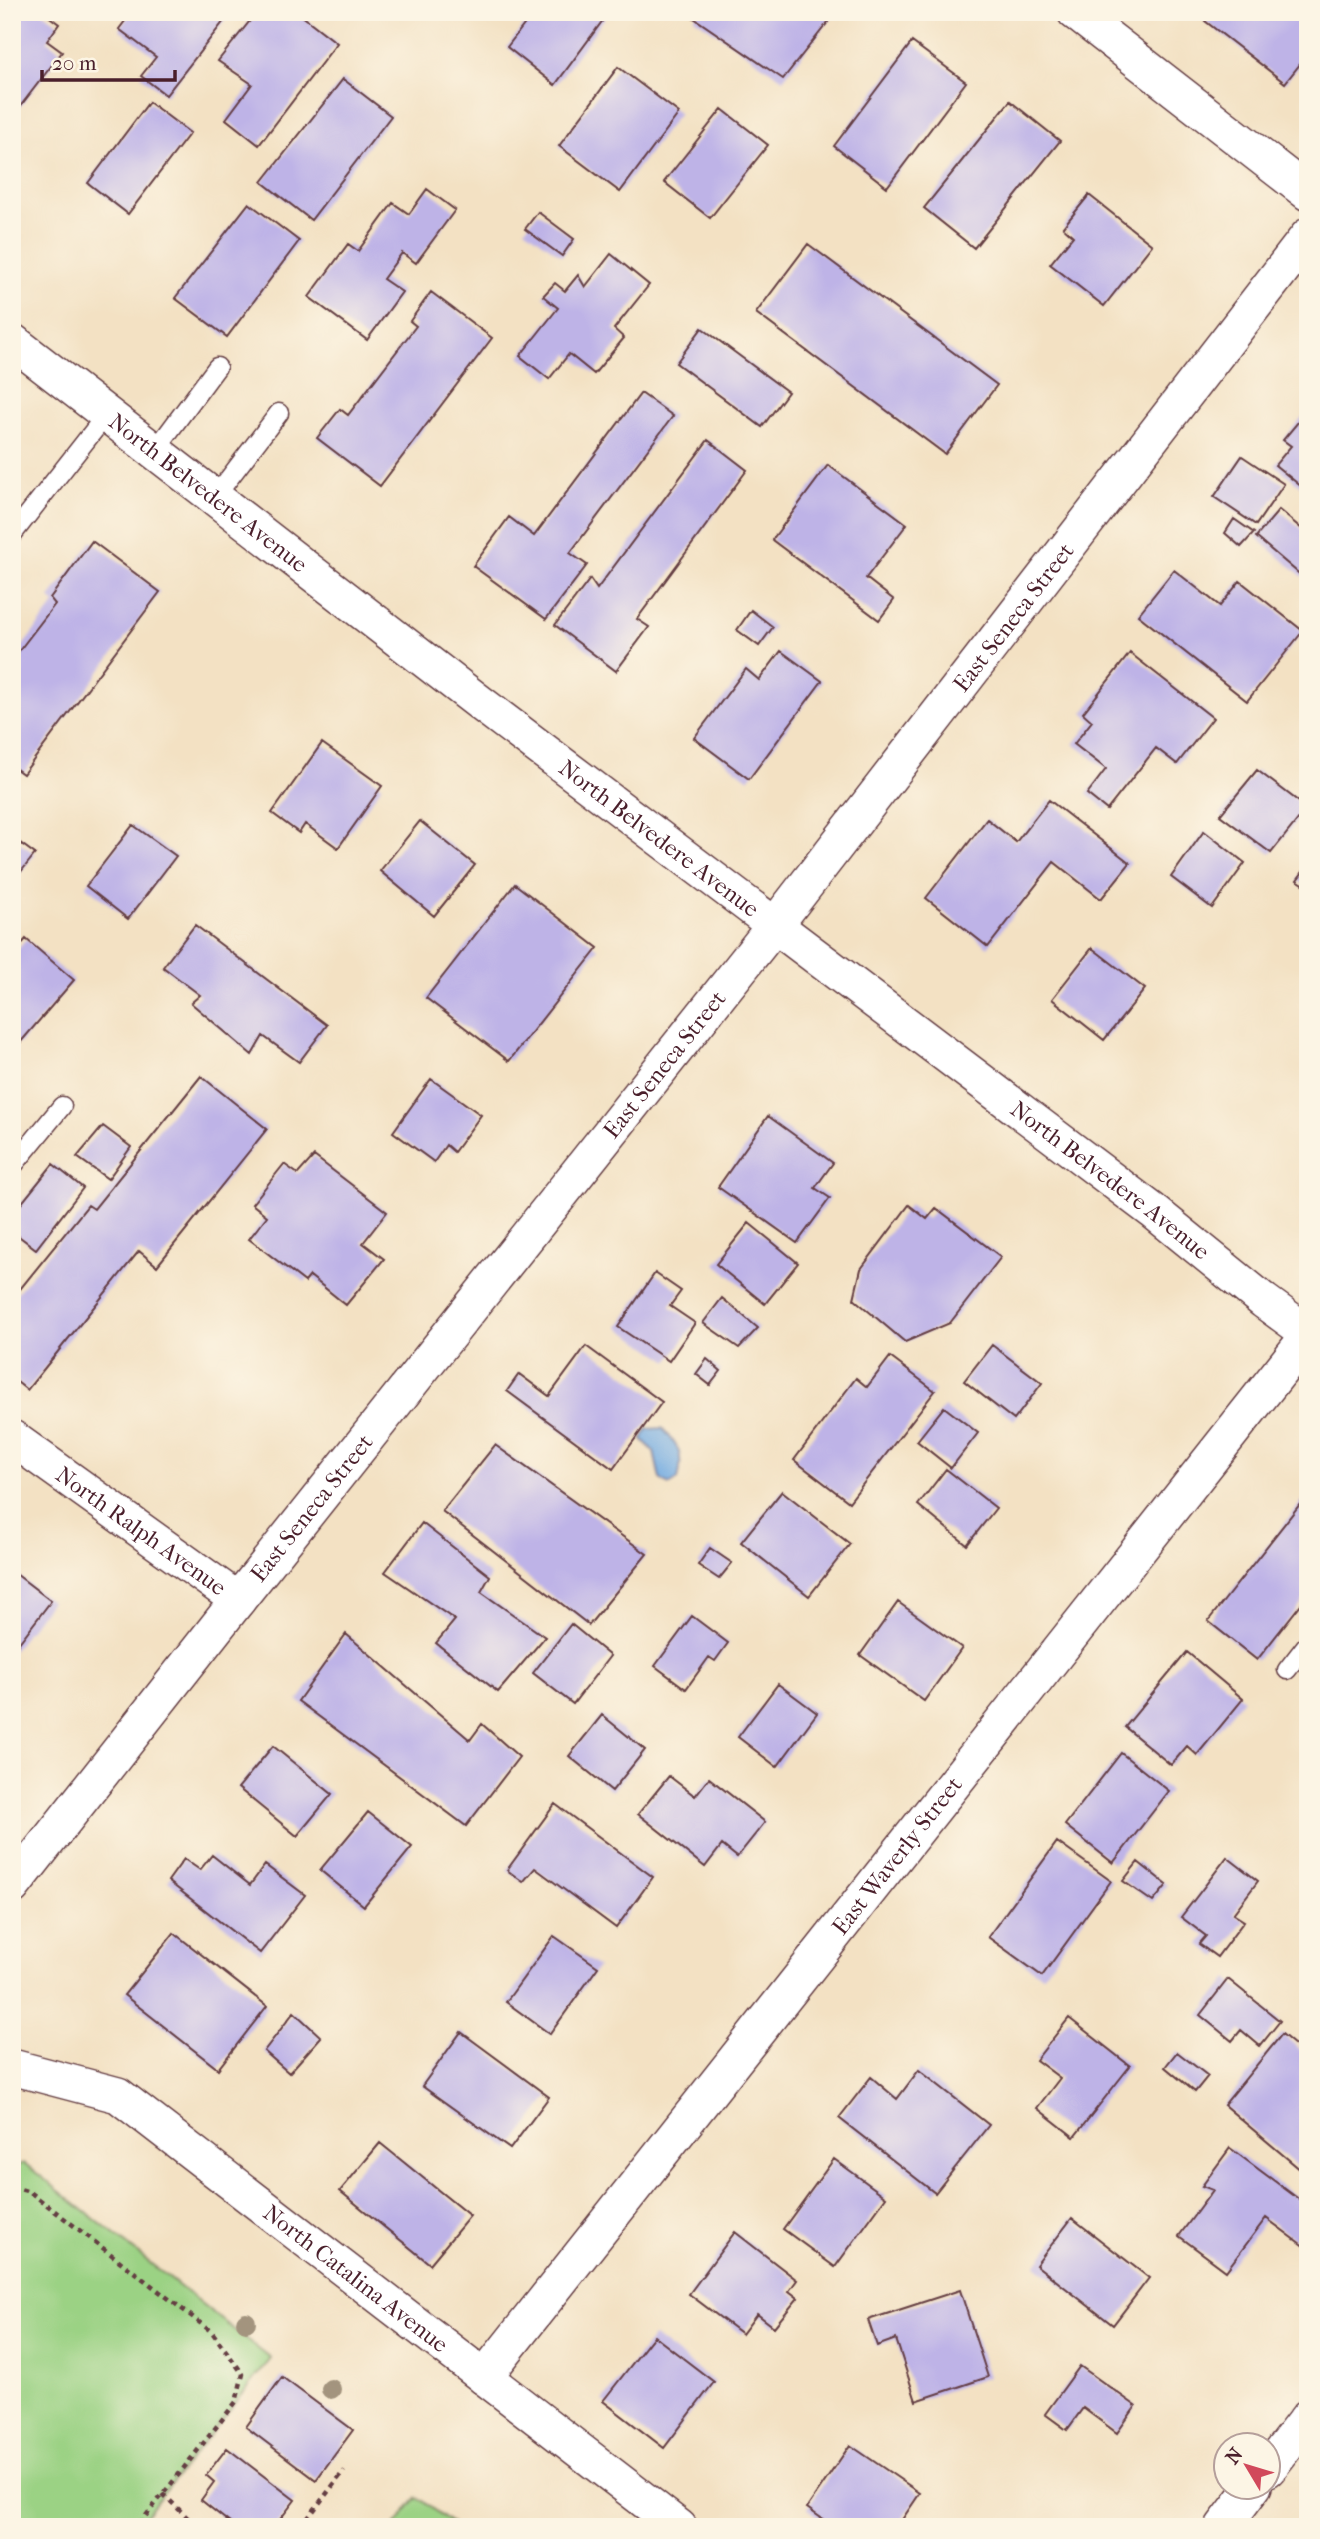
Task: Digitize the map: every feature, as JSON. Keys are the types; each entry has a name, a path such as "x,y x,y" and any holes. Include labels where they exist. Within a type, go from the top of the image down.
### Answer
{"street":[{"path":"1075,12 1308,193"},
{"name":"East Seneca Street","path":"12,1887 775,925 1308,236"},
{"name":"North Belvedere Avenue","path":"12,341 479,702 1145,1204 1308,1334"},
{"name":"East Waverly Street","path":"484,2376 1308,1334"},
{"name":"North Ralph Avenue","path":"12,1438 237,1600"},
{"name":"North Catalina Avenue","path":"12,2067 118,2095 679,2527"},
{"path":"1282,2451 1308,2417"},
{"path":"1223,2527 1244,2500"}],"lane":[{"path":"154,452 216,367"},
{"path":"214,498 279,413"},
{"path":"12,535 106,415"},
{"path":"12,1167 62,1106"},
{"path":"1287,1670 1308,1643"}],"path":[{"path":"12,2190 16,2188 30,2192 212,2332 243,2374 236,2402 138,2527"},
{"path":"301,2527 344,2471"},
{"path":"163,2494 197,2527"}],"green space":[{"path":"24,2163 271,2359 136,2527 12,2527 12,2167"},
{"path":"417,2497 456,2527 394,2527"}],"water":[{"path":"662,1428 673,1440 680,1457 678,1480 669,1485 660,1479 654,1452 642,1439 647,1429"}],"building":[{"path":"12,12 43,12 59,24 47,41 62,52 12,117"},
{"path":"132,12 231,12 166,95 141,76 156,57 119,29"},
{"path":"257,12 297,12 337,43 259,145 226,119 252,84 218,61"},
{"path":"534,12 609,12 555,85 507,47"},
{"path":"699,12 836,12 783,79 694,18"},
{"path":"1211,12 1292,12 1308,24 1308,54 1285,83 1205,21"},
{"path":"912,42 966,82 887,187 834,146"},
{"path":"618,67 679,113 620,192 559,146"},
{"path":"343,79 391,116 311,220 262,182"},
{"path":"1010,101 1060,141 974,248 924,208"},
{"path":"149,102 190,133 128,214 88,183"},
{"path":"722,109 768,145 710,218 664,182"},
{"path":"427,189 455,210 416,263 402,253 383,279 402,292 367,340 309,297 348,244 358,251 393,203 409,214"},
{"path":"1089,195 1152,245 1104,306 1050,264 1073,236 1063,227"},
{"path":"249,203 299,241 227,337 175,298"},
{"path":"538,212 574,239 562,256 525,229"},
{"path":"808,244 997,385 945,454 756,313"},
{"path":"611,254 649,285 614,329 624,338 594,374 569,354 549,379 520,356 558,308 543,296 555,283 565,291 578,275 585,287"},
{"path":"431,292 492,338 380,486 317,438 340,409 348,415 416,326 410,321"},
{"path":"702,328 788,392 762,427 676,363"},
{"path":"641,393 673,416 570,553 587,565 546,619 473,566 509,517 534,536"},
{"path":"1308,410 1308,492 1275,465 1291,446 1283,440"},
{"path":"708,440 747,470 637,619 649,627 616,671 555,625 590,579 597,589"},
{"path":"1242,456 1284,484 1256,525 1214,497"},
{"path":"828,465 907,524 866,578 894,600 879,620 772,540"},
{"path":"1279,510 1308,534 1308,571 1303,577 1256,537"},
{"path":"1234,519 1254,533 1241,547 1225,533"},
{"path":"92,541 160,592 23,774 12,766 12,660 55,604 50,598"},
{"path":"1174,570 1220,606 1240,581 1303,631 1247,701 1138,615"},
{"path":"751,610 773,627 759,646 737,630"},
{"path":"781,651 822,681 749,779 694,738 746,669 759,680"},
{"path":"1130,653 1213,718 1177,764 1156,748 1107,810 1087,794 1106,769 1074,744 1092,721 1083,713"},
{"path":"322,743 382,786 338,848 305,824 299,833 272,813"},
{"path":"1257,770 1307,808 1271,853 1220,815"},
{"path":"1049,800 1130,863 1101,899 1054,862 988,947 926,898 987,819 1016,842"},
{"path":"420,821 475,865 434,916 380,871"},
{"path":"133,825 176,856 128,919 86,886"},
{"path":"1204,831 1245,863 1212,908 1171,877"},
{"path":"12,837 35,854 12,883"},
{"path":"1308,865 1308,887 1297,880"},
{"path":"515,884 598,948 509,1061 426,998"},
{"path":"195,925 327,1025 299,1062 263,1036 252,1055 191,1003 200,995 163,967"},
{"path":"26,939 74,980 19,1044 12,1038 12,955"},
{"path":"1092,948 1145,989 1104,1040 1052,999"},
{"path":"201,1076 267,1129 157,1266 139,1251 27,1390 12,1378 12,1299 88,1205 94,1209"},
{"path":"431,1079 481,1115 454,1152 446,1145 434,1162 393,1132"},
{"path":"768,1116 833,1163 815,1188 830,1198 797,1243 718,1187"},
{"path":"103,1126 131,1147 108,1179 77,1157"},
{"path":"314,1156 387,1212 363,1243 384,1259 346,1305 310,1276 305,1282 249,1239 267,1216 252,1204 284,1164 298,1174"},
{"path":"53,1164 83,1188 36,1249 12,1231 12,1215"},
{"path":"909,1205 927,1219 936,1208 1001,1257 950,1323 905,1342 854,1299 861,1269"},
{"path":"749,1223 798,1263 765,1304 716,1264"},
{"path":"655,1273 681,1291 670,1306 695,1323 669,1361 618,1327"},
{"path":"722,1298 758,1328 739,1348 703,1323"},
{"path":"992,1345 1042,1383 1014,1420 964,1381"},
{"path":"586,1346 662,1402 613,1469 507,1391 519,1374 549,1396"},
{"path":"890,1357 935,1391 849,1502 794,1460 856,1378 867,1387"},
{"path":"707,1359 721,1371 710,1385 696,1374"},
{"path":"944,1407 978,1433 951,1468 917,1441"},
{"path":"495,1445 647,1554 589,1625 442,1511"},
{"path":"946,1469 996,1508 967,1545 918,1505"},
{"path":"782,1491 850,1544 809,1596 741,1542"},
{"path":"1308,1494 1308,1595 1257,1660 1208,1621"},
{"path":"422,1523 490,1576 481,1592 545,1637 498,1692 436,1643 455,1620 385,1572"},
{"path":"710,1548 732,1563 719,1579 698,1565"},
{"path":"12,1571 51,1601 12,1652"},
{"path":"898,1602 962,1648 924,1701 860,1655"},
{"path":"692,1616 728,1643 715,1661 709,1657 686,1689 655,1666"},
{"path":"571,1624 610,1656 573,1704 533,1673"},
{"path":"346,1634 470,1740 482,1724 519,1757 466,1826 298,1701"},
{"path":"1187,1652 1243,1699 1197,1755 1187,1746 1171,1765 1125,1727"},
{"path":"778,1684 817,1713 777,1767 738,1737"},
{"path":"602,1715 645,1750 612,1791 569,1756"},
{"path":"273,1746 332,1794 297,1836 238,1788"},
{"path":"1121,1753 1169,1791 1113,1863 1065,1825"},
{"path":"669,1776 695,1796 709,1778 765,1822 737,1857 722,1845 705,1867 638,1814"},
{"path":"555,1804 653,1877 616,1928 535,1868 523,1882 507,1870"},
{"path":"368,1812 412,1847 364,1906 320,1870"},
{"path":"1057,1842 1111,1881 1042,1976 988,1937"},
{"path":"212,1855 250,1885 265,1865 305,1895 260,1953 168,1881 184,1859 200,1870"},
{"path":"1227,1857 1258,1881 1233,1914 1244,1921 1217,1957 1199,1944 1206,1936 1181,1917"},
{"path":"1138,1862 1167,1885 1153,1902 1123,1881"},
{"path":"174,1933 267,2006 218,2069 124,1995"},
{"path":"554,1936 598,1967 550,2034 506,2002"},
{"path":"1228,1979 1280,2021 1260,2046 1241,2030 1232,2041 1200,2015"},
{"path":"294,2012 321,2037 289,2073 264,2051"},
{"path":"1069,2018 1130,2066 1074,2137 1037,2108 1060,2078 1036,2060"},
{"path":"461,2032 549,2097 510,2149 422,2086"},
{"path":"1282,2034 1308,2056 1308,2176 1224,2105"},
{"path":"1177,2052 1208,2076 1195,2092 1165,2067"},
{"path":"919,2070 989,2125 935,2193 839,2118 871,2077 897,2099"},
{"path":"380,2143 470,2216 430,2264 340,2191"},
{"path":"1230,2148 1308,2206 1308,2244 1305,2247 1266,2218 1226,2271 1179,2236 1213,2190 1202,2186"},
{"path":"834,2159 886,2197 835,2267 783,2229"},
{"path":"1072,2218 1149,2278 1113,2325 1036,2265"},
{"path":"735,2232 797,2280 789,2291 798,2298 774,2327 757,2314 742,2334 689,2294"},
{"path":"960,2290 988,2377 916,2401 896,2339 877,2346 868,2320"},
{"path":"654,2336 714,2382 664,2448 603,2401"},
{"path":"1080,2366 1136,2406 1117,2433 1083,2408 1067,2430 1045,2414"},
{"path":"282,2377 353,2430 316,2480 246,2427"},
{"path":"850,2445 920,2493 897,2527 834,2527 807,2508"},
{"path":"227,2448 295,2500 274,2527 235,2527 201,2500 214,2482 206,2475"}]}
